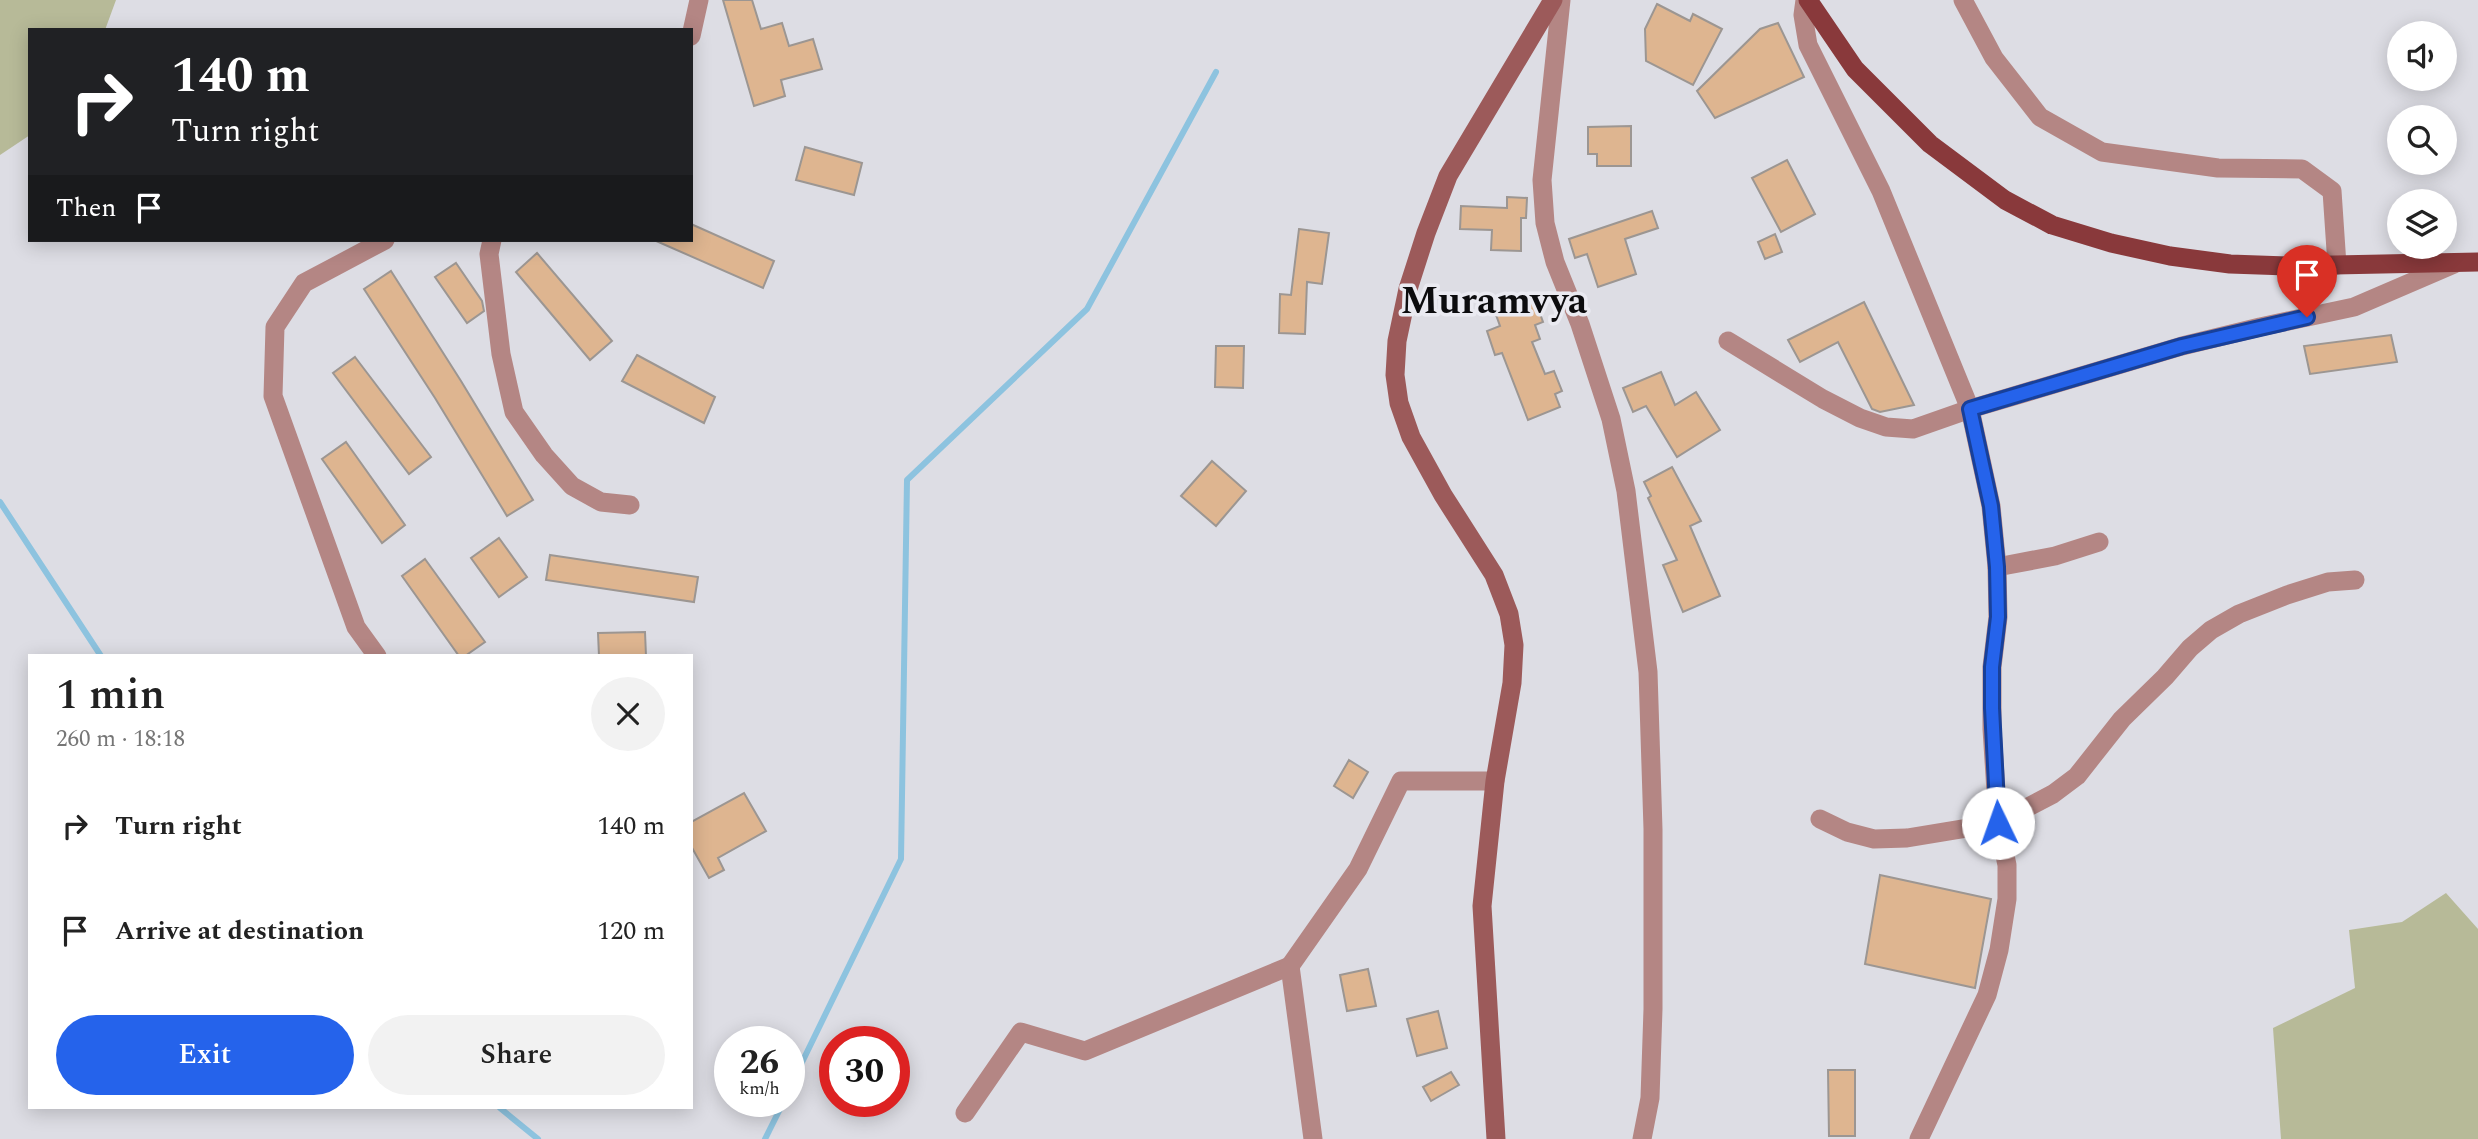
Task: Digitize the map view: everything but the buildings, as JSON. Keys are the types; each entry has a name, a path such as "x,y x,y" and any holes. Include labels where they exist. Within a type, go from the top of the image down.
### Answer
{"main road":[{"path":"1496,1139 1482,906 1495,780 1512,683 1514,645 1509,614 1494,575 1443,495 1411,437 1399,403 1395,374 1397,341 1408,289 1448,176 1553,0"},
{"path":"1806,0 1855,69 1930,144 2005,200 2052,225 2111,243 2170,256 2230,264 2478,262"}],"street":[{"path":"693,28 699,0"},
{"path":"1561,0 1542,180 1545,223 1555,262 1580,324 1611,419 1626,491 1648,672 1653,829 1653,1009 1650,1098 1642,1139"},
{"path":"1806,0 1803,15 1808,45 1881,191 1970,409 1991,506 1997,567 1998,617 1992,667 1992,717 1998,823 2007,865 2007,899 1999,950 1987,995 1919,1139"},
{"path":"1963,0 1994,58 2040,117 2102,152 2218,168 2302,169 2332,191 2337,265"},
{"path":"376,654 356,627 273,396 275,327 304,283 380,242"},
{"path":"492,242 489,254 501,354 514,412 544,455 572,486 601,502 629,505"},
{"path":"1728,341 1823,399 1860,418 1886,427 1913,429 1970,409 2182,346 2354,307 2454,264"},
{"path":"1997,567 2055,556 2099,542"},
{"path":"1820,819 1847,832 1874,839 1907,838 1998,823 2053,794 2077,776 2122,719 2190,648 2211,630 2239,614 2287,595 2328,582 2355,580"},
{"path":"965,1113 1021,1032 1085,1051 1290,966 1358,869 1401,781 1495,780"},
{"path":"1290,966 1313,1139"}],"green space":[{"path":"0,0 116,0 106,28 28,28 28,136 0,155"},
{"path":"2446,893 2478,929 2478,1139 2281,1139 2273,1028 2355,988 2349,930 2402,922"}],"waterway":[{"path":"805,1056 901,859 907,480 1087,309 1216,72"},
{"path":"0,502 100,654"},
{"path":"501,1109 538,1139"},
{"path":"765,1139 776,1117"}],"district":[{"name":"Muramvya","path":"1494,300"}],"route":[{"path":"1998,823 1992,708 1992,667 1998,617 1997,567 1991,506 1970,409 2182,346 2307,317"}]}
